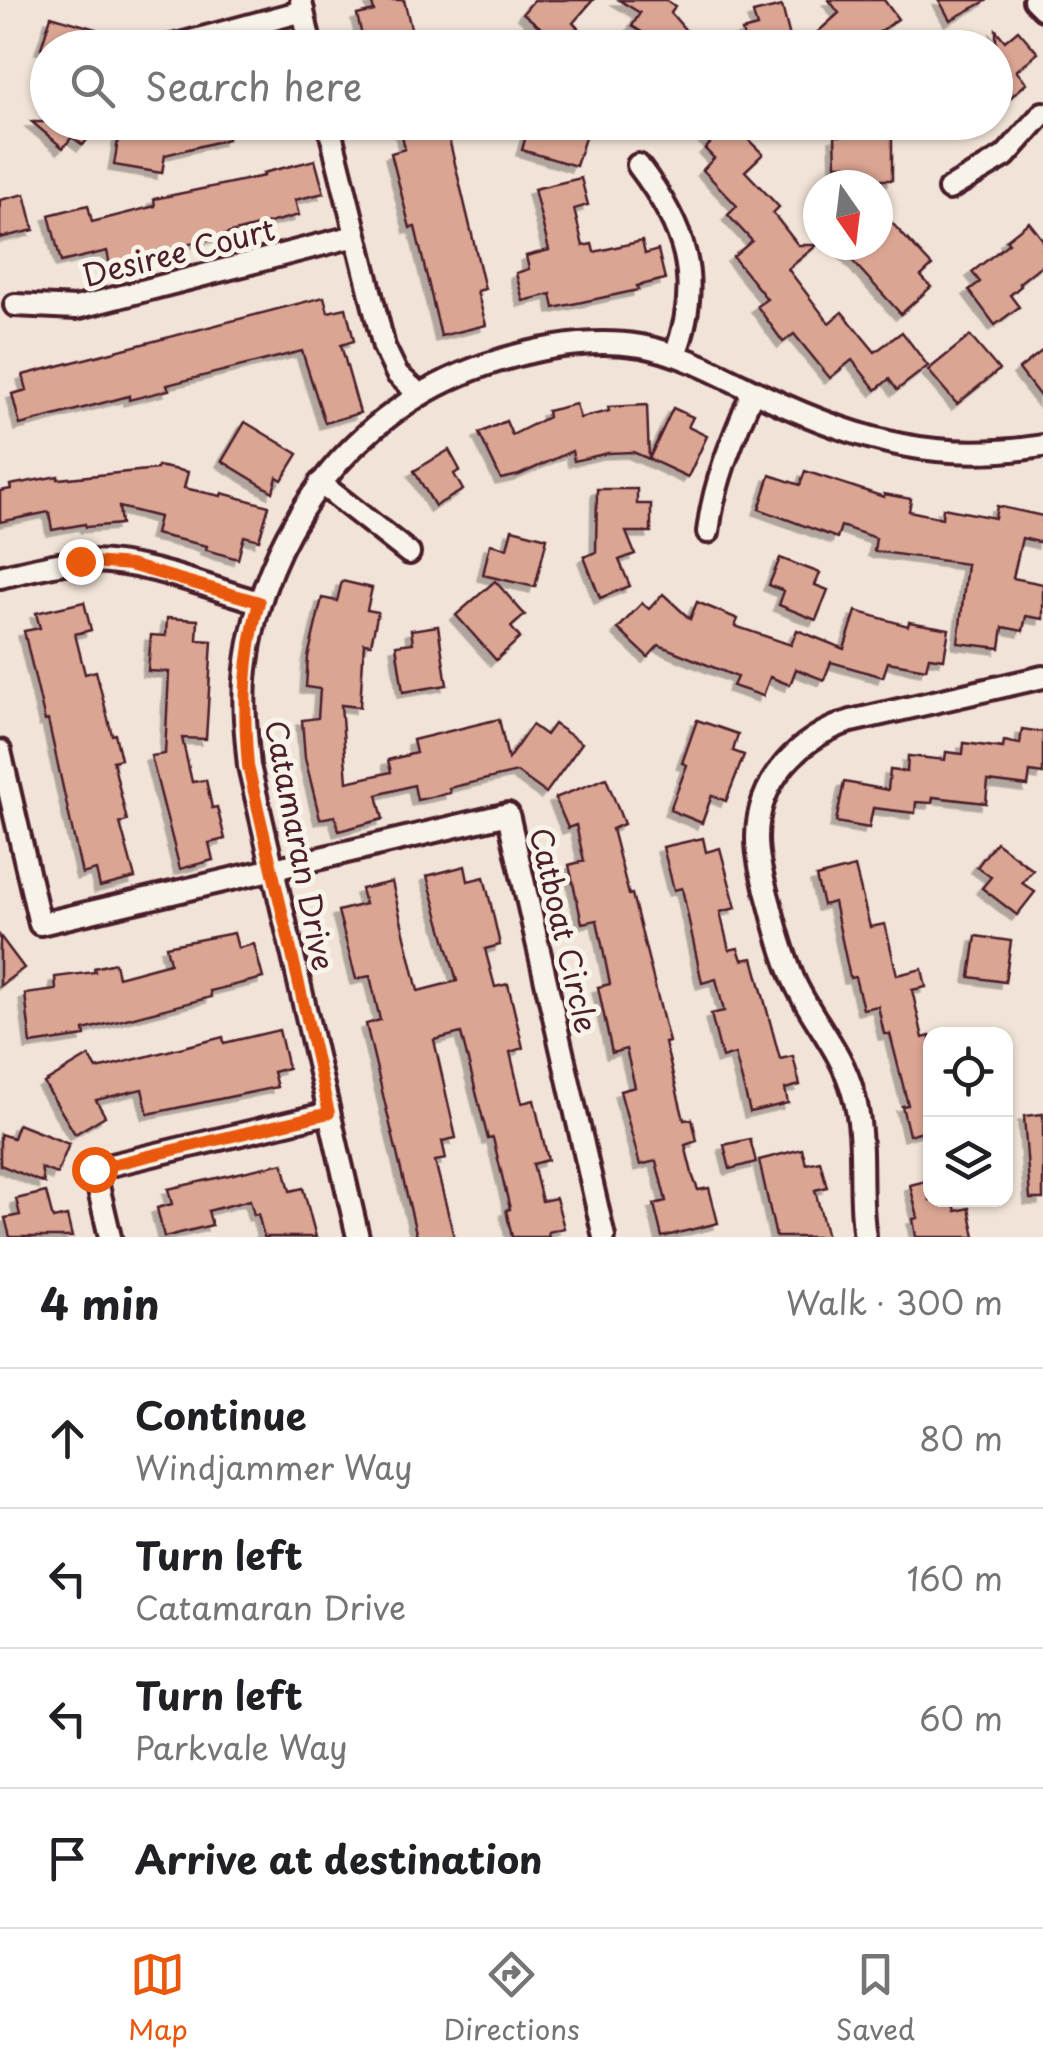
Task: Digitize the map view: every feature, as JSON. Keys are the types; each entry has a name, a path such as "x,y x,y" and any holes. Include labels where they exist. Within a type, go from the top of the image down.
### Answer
{"street":[{"path":"1034,0 1043,9"},
{"path":"224,30 302,6"},
{"path":"949,189 1004,156 1043,113"},
{"path":"332,140 389,361 420,395"},
{"path":"638,164 675,221 686,252 688,316 675,355"},
{"name":"Desiree Court","path":"14,305 60,310 92,305 355,236"},
{"name":"Catamaran Drive","path":"358,1237 248,766 244,710 248,654 259,602 280,546 320,484 358,441 420,395 470,370 548,348 614,342 675,355 816,421 893,446 972,453 1043,446"},
{"path":"708,532 720,470 753,391"},
{"path":"320,484 410,553"},
{"path":"0,577 48,566 97,561 130,565 259,602"},
{"path":"864,1237 860,1125 855,1096 839,1055 804,999 782,950 757,840 765,797 788,759 823,732 1043,676"},
{"path":"0,751 40,924 272,869"},
{"name":"Catboat Circle","path":"272,869 508,814 604,1237"},
{"path":"110,1237 94,1169 329,1113"}],"building":[{"path":"371,0 404,0 412,30 361,30 357,15 374,11"},
{"path":"534,0 593,0 573,23 580,30 543,30 523,13"},
{"path":"619,0 666,0 675,6 671,13 686,30 639,30 632,26 640,13"},
{"path":"829,0 884,0 898,19 882,30 820,30 839,13"},
{"path":"939,0 988,0 950,20"},
{"path":"782,6 788,30 746,30 757,27 753,13"},
{"path":"51,16 96,29 96,30 47,30"},
{"path":"1018,30 1038,53 1016,71 1027,83 1013,95 1013,34"},
{"path":"53,140 70,140 63,148"},
{"path":"118,140 224,140 165,155 162,173 114,165"},
{"path":"403,140 449,140 485,289 477,291 486,325 441,336 415,227 410,228 391,153 405,149"},
{"path":"525,140 584,140 576,166 522,150"},
{"path":"707,140 749,140 763,154 745,171 779,207 773,213 798,245 803,245 803,257 788,269 829,323 842,312 875,352 902,332 928,366 897,390 889,379 876,390 852,360 830,378 794,334 783,342 757,306 767,299 733,257 752,241 728,215 737,206 703,170 714,158 705,149 710,144"},
{"path":"835,140 892,140 892,170 849,170 849,165 836,165"},
{"path":"315,160 324,193 295,200 299,215 110,265 107,251 61,262 49,215 88,205 92,222 155,206 154,199 264,176 263,173"},
{"path":"581,178 588,205 574,209 583,246 592,244 594,252 642,241 645,254 658,250 665,279 637,286 638,290 554,308 551,294 523,301 516,273 529,269 526,256 549,250 534,189"},
{"path":"25,194 34,230 0,238 0,200"},
{"path":"1029,222 1043,240 1043,264 1010,295 1019,307 995,325 969,290 980,282 972,272"},
{"path":"893,224 932,266 921,276 931,287 901,314 852,260 893,260"},
{"path":"324,297 328,312 346,308 354,341 341,345 360,413 325,423 302,351 167,385 169,390 129,400 129,396 20,425 12,394 27,390 23,375"},
{"path":"970,336 999,370 957,404 928,370"},
{"path":"1043,350 1043,400 1019,369"},
{"path":"576,404 580,418 609,411 608,407 647,405 649,459 633,452 574,461 572,451 501,479 479,433 506,421 512,435 548,417 547,411"},
{"path":"673,408 693,417 688,427 707,436 688,477 649,459"},
{"path":"245,422 298,454 282,480 277,477 273,492 222,461"},
{"path":"449,450 460,470 454,474 463,490 435,506 414,471"},
{"path":"158,466 188,472 184,488 269,506 259,540 244,536 238,559 206,550 207,546 155,534 159,517 119,507 121,524 85,524 52,530 49,512 0,522 0,491 11,489 10,485"},
{"path":"805,471 884,497 911,499 909,511 942,518 943,508 995,518 997,506 1043,516 1043,543 1022,538 1013,578 1043,584 1043,619 1026,616 1023,631 1003,627 1000,648 958,643 967,564 874,551 876,538 841,526 837,538 759,509 770,475 800,485"},
{"path":"597,489 637,489 637,504 651,504 651,532 626,532 635,554 619,560 630,586 600,598 584,557 596,552"},
{"path":"512,529 547,538 535,587 483,575 490,544 507,548"},
{"path":"780,558 820,573 815,585 828,590 816,620 779,605 784,591 769,585"},
{"path":"342,581 372,588 367,610 378,612 371,644 364,643 360,707 341,705 347,782 391,772 388,760 416,753 413,740 499,719 508,759 532,725 546,735 554,724 582,743 546,793 517,772 417,800 414,785 377,795 383,819 339,831 335,816 320,819 305,758 302,720 318,718 320,689 306,687 308,657 322,598 337,601"},
{"path":"495,581 525,615 511,627 520,638 496,660 456,615"},
{"path":"663,594 690,619 697,602 738,619 735,626 791,645 797,630 844,649 856,611 908,626 909,622 949,629 944,659 929,657 926,669 888,662 883,677 831,662 824,680 796,669 790,685 770,677 763,696 733,686 737,677 659,645 648,657 618,629 642,603 649,609"},
{"path":"84,602 91,630 75,634 85,674 96,671 112,735 115,734 121,759 113,761 127,821 120,823 135,878 100,887 96,870 82,874 24,631 40,628 36,613"},
{"path":"167,618 198,620 197,640 212,641 206,739 182,738 192,782 206,780 225,839 209,843 213,860 180,869 151,756 165,754 169,672 148,671 151,635 166,636"},
{"path":"438,626 447,685 403,692 396,645 413,643 411,630"},
{"path":"697,720 738,734 733,751 744,755 726,801 712,795 702,823 670,810 687,765 682,763"},
{"path":"1022,729 1043,732 1043,774 1030,772 1028,786 988,781 986,803 933,797 932,803 916,802 915,813 873,808 869,828 836,822 844,782 888,790 890,770 907,772 908,756 945,760 946,752 963,754 964,743 1003,748 1004,741 1020,744"},
{"path":"606,778 624,824 612,829 669,1042 665,1043 684,1120 692,1119 697,1141 685,1145 693,1177 698,1190 709,1188 718,1223 662,1237 654,1204 666,1201 656,1161 640,1165 620,1091 635,1087 626,1049 612,1053 598,987 610,984 597,920 582,923 569,865 584,861 576,825 568,828 555,798"},
{"path":"703,838 706,852 720,848 736,908 720,912 729,950 738,948 742,960 753,958 780,1059 793,1056 800,1085 785,1089 788,1103 750,1112 735,1054 722,1058 711,1014 724,1011 716,979 702,983 682,888 674,890 663,847"},
{"path":"996,842 1033,870 1022,883 1035,892 1017,915 982,888 991,877 977,867"},
{"path":"465,866 468,881 484,877 491,905 500,945 485,949 495,987 508,984 523,1048 510,1052 522,1103 534,1100 548,1160 533,1164 542,1201 556,1198 564,1228 548,1232 549,1237 512,1237 506,1210 510,1209 493,1138 488,1139 461,1033 434,1040 456,1138 442,1141 446,1159 435,1161 454,1237 417,1237 366,1024 380,1020 370,976 356,979 338,911 365,904 361,889 392,882 418,991 457,981 427,876"},
{"path":"855,867 870,927 885,924 897,975 922,969 926,987 912,990 923,1038 923,1131 909,1135 902,1106 908,1105 890,1034 884,1034 878,1006 863,1009 855,977 850,978 834,902 823,905 816,877"},
{"path":"234,933 238,948 254,944 263,978 210,991 211,997 84,1030 85,1036 31,1044 25,994 56,990 55,977 95,972 94,968 115,963 118,977 170,963 166,946"},
{"path":"0,936 24,968 0,986"},
{"path":"976,936 1011,941 1005,982 970,977"},
{"path":"279,1030 288,1068 273,1072 277,1087 148,1114 142,1089 96,1100 105,1116 75,1134 44,1083 89,1056 97,1069 223,1037 224,1043"},
{"path":"1043,1114 1043,1199 1030,1199 1024,1116"},
{"path":"18,1124 69,1144 57,1174 41,1168 44,1183 0,1165 0,1134 13,1138"},
{"path":"750,1139 756,1162 730,1169 724,1145"},
{"path":"802,1149 806,1164 820,1161 827,1187 815,1190 827,1237 776,1237 759,1160"},
{"path":"283,1163 290,1191 303,1188 316,1237 264,1237 250,1200 208,1211 212,1225 164,1237 157,1208 172,1204 168,1189"},
{"path":"923,1182 923,1207 955,1207 956,1211 969,1208 975,1237 916,1237 913,1219 918,1218 910,1185"},
{"path":"46,1192 53,1219 67,1216 72,1237 10,1237 5,1218 20,1215 16,1199"}],"route":[{"path":"80,561 130,565 259,602 245,672 248,766 329,1113 94,1169"}]}
